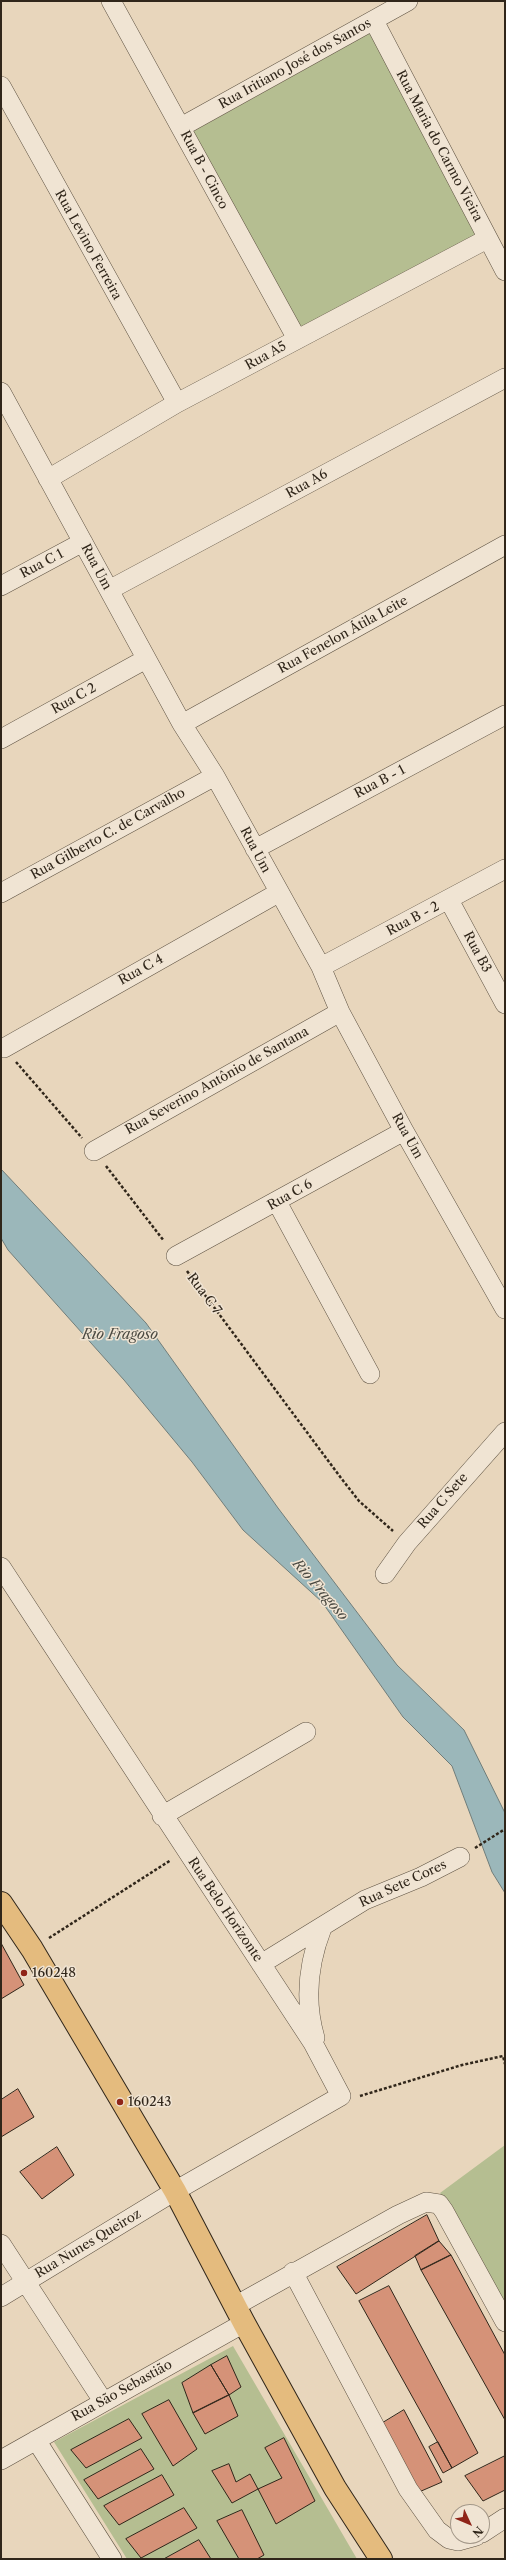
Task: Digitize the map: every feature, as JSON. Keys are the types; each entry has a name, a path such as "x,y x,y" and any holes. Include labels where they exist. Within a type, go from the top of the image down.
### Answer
{"main road":[{"path":"1,1903 32,1949 175,2191 239,2314 335,2488 381,2559"}],"street":[{"name":"Rua Iritiano José dos Santos","path":"181,127 408,1"},
{"name":"Rua B - Cinco","path":"116,3 181,127 297,339"},
{"name":"Rua Maria do Carmo Vieira","path":"374,21 505,271"},
{"name":"Rua Levino Ferreira","path":"1,86 176,403"},
{"name":"Rua A5","path":"48,478 176,403 487,239"},
{"name":"Rua A6","path":"109,590 505,378"},
{"name":"Rua Um","path":"1,392 182,724 215,776 278,893 321,967 340,1012 404,1131 505,1309"},
{"name":"Rua C 1","path":"1,586 83,542"},
{"name":"Rua Fenelon Átila Leite","path":"182,724 505,545"},
{"name":"Rua C 2","path":"1,740 146,659"},
{"name":"Rua B - 1","path":"255,849 505,715"},
{"name":"Rua Gilberto C. de Carvalho","path":"1,893 215,776"},
{"name":"Rua B - 2","path":"321,967 505,869"},
{"name":"Rua C 4","path":"4,1048 278,893"},
{"name":"Rua B3","path":"449,900 505,1004"},
{"name":"Rua Severino Antônio de Santana","path":"94,1151 340,1012"},
{"name":"Rua C 6","path":"176,1256 277,1202 404,1131"},
{"path":"277,1202 370,1374"},
{"name":"Rua C Sete","path":"385,1574 407,1543 505,1432"},
{"name":"Rua Belo Horizonte","path":"1,1567 162,1816 261,1964 320,2057 341,2096"},
{"path":"162,1816 306,1732"},
{"name":"Rua Sete Cores","path":"261,1964 322,1928 365,1900 421,1877 460,1857"},
{"path":"320,2057 309,2013 308,1991 313,1955 322,1928"},
{"path":"175,2191 341,2096"},
{"name":"Rua Nunes Queiroz","path":"1,2297 175,2191"},
{"name":"Rua São Sebastião","path":"1,2460 103,2401 239,2314 293,2272 398,2215 426,2202 439,2204 444,2210 505,2322"},
{"path":"1,2244 103,2401"},
{"path":"293,2272 408,2489 437,2530 450,2539"},
{"path":"36,2440 112,2559"},
{"path":"490,2527 505,2518"}],"path":[{"name":"Rua C 7","path":"4,1048 94,1151 176,1256 345,1484 376,1517 407,1543"},
{"name":"Rua Sete Cores","path":"460,1857 505,1829"},
{"path":"32,1949 185,1851"},
{"path":"341,2096 352,2098 462,2065 503,2056 505,2064"}],"green space":[{"path":"370,33 482,236 304,335 192,132"},
{"path":"505,2145 505,2303 440,2193"},
{"path":"233,2346 357,2559 127,2559 54,2442"}],"water":[{"name":"Rio Fragoso","path":"1,1169 146,1323 278,1508 397,1665 464,1730 505,1813 505,1893 492,1872 452,1766 403,1717 322,1602 243,1530 192,1462 124,1380 8,1250 1,1238"}],"building":[{"path":"1,1943 24,1985 1,1999"},
{"path":"18,2089 34,2117 1,2137 1,2100"},
{"path":"57,2147 74,2175 42,2199 20,2172"},
{"path":"427,2215 439,2241 356,2294 337,2267"},
{"path":"439,2241 451,2255 421,2270 415,2256"},
{"path":"451,2255 505,2355 505,2420 421,2270"},
{"path":"389,2286 478,2453 452,2468 359,2301"},
{"path":"227,2356 241,2387 229,2395 211,2365"},
{"path":"211,2365 229,2395 193,2413 182,2383"},
{"path":"229,2395 238,2416 205,2434 193,2413"},
{"path":"169,2400 197,2449 173,2466 142,2414"},
{"path":"404,2410 442,2482 419,2492 381,2424"},
{"path":"129,2419 142,2438 86,2468 71,2450"},
{"path":"284,2438 315,2501 276,2524 258,2489 282,2478 265,2448"},
{"path":"438,2442 452,2468 443,2473 429,2447"},
{"path":"141,2449 154,2469 98,2499 84,2480"},
{"path":"505,2456 505,2490 483,2501 465,2476"},
{"path":"229,2464 236,2482 250,2474 258,2489 232,2503 212,2471"},
{"path":"162,2475 174,2495 119,2525 104,2506"},
{"path":"184,2508 197,2528 141,2558 126,2539"},
{"path":"242,2510 264,2555 257,2559 239,2559 217,2521"},
{"path":"199,2540 211,2559 164,2559"}],"place":[{"name":"160248","path":"24,1973"},
{"name":"160243","path":"120,2102"}]}
